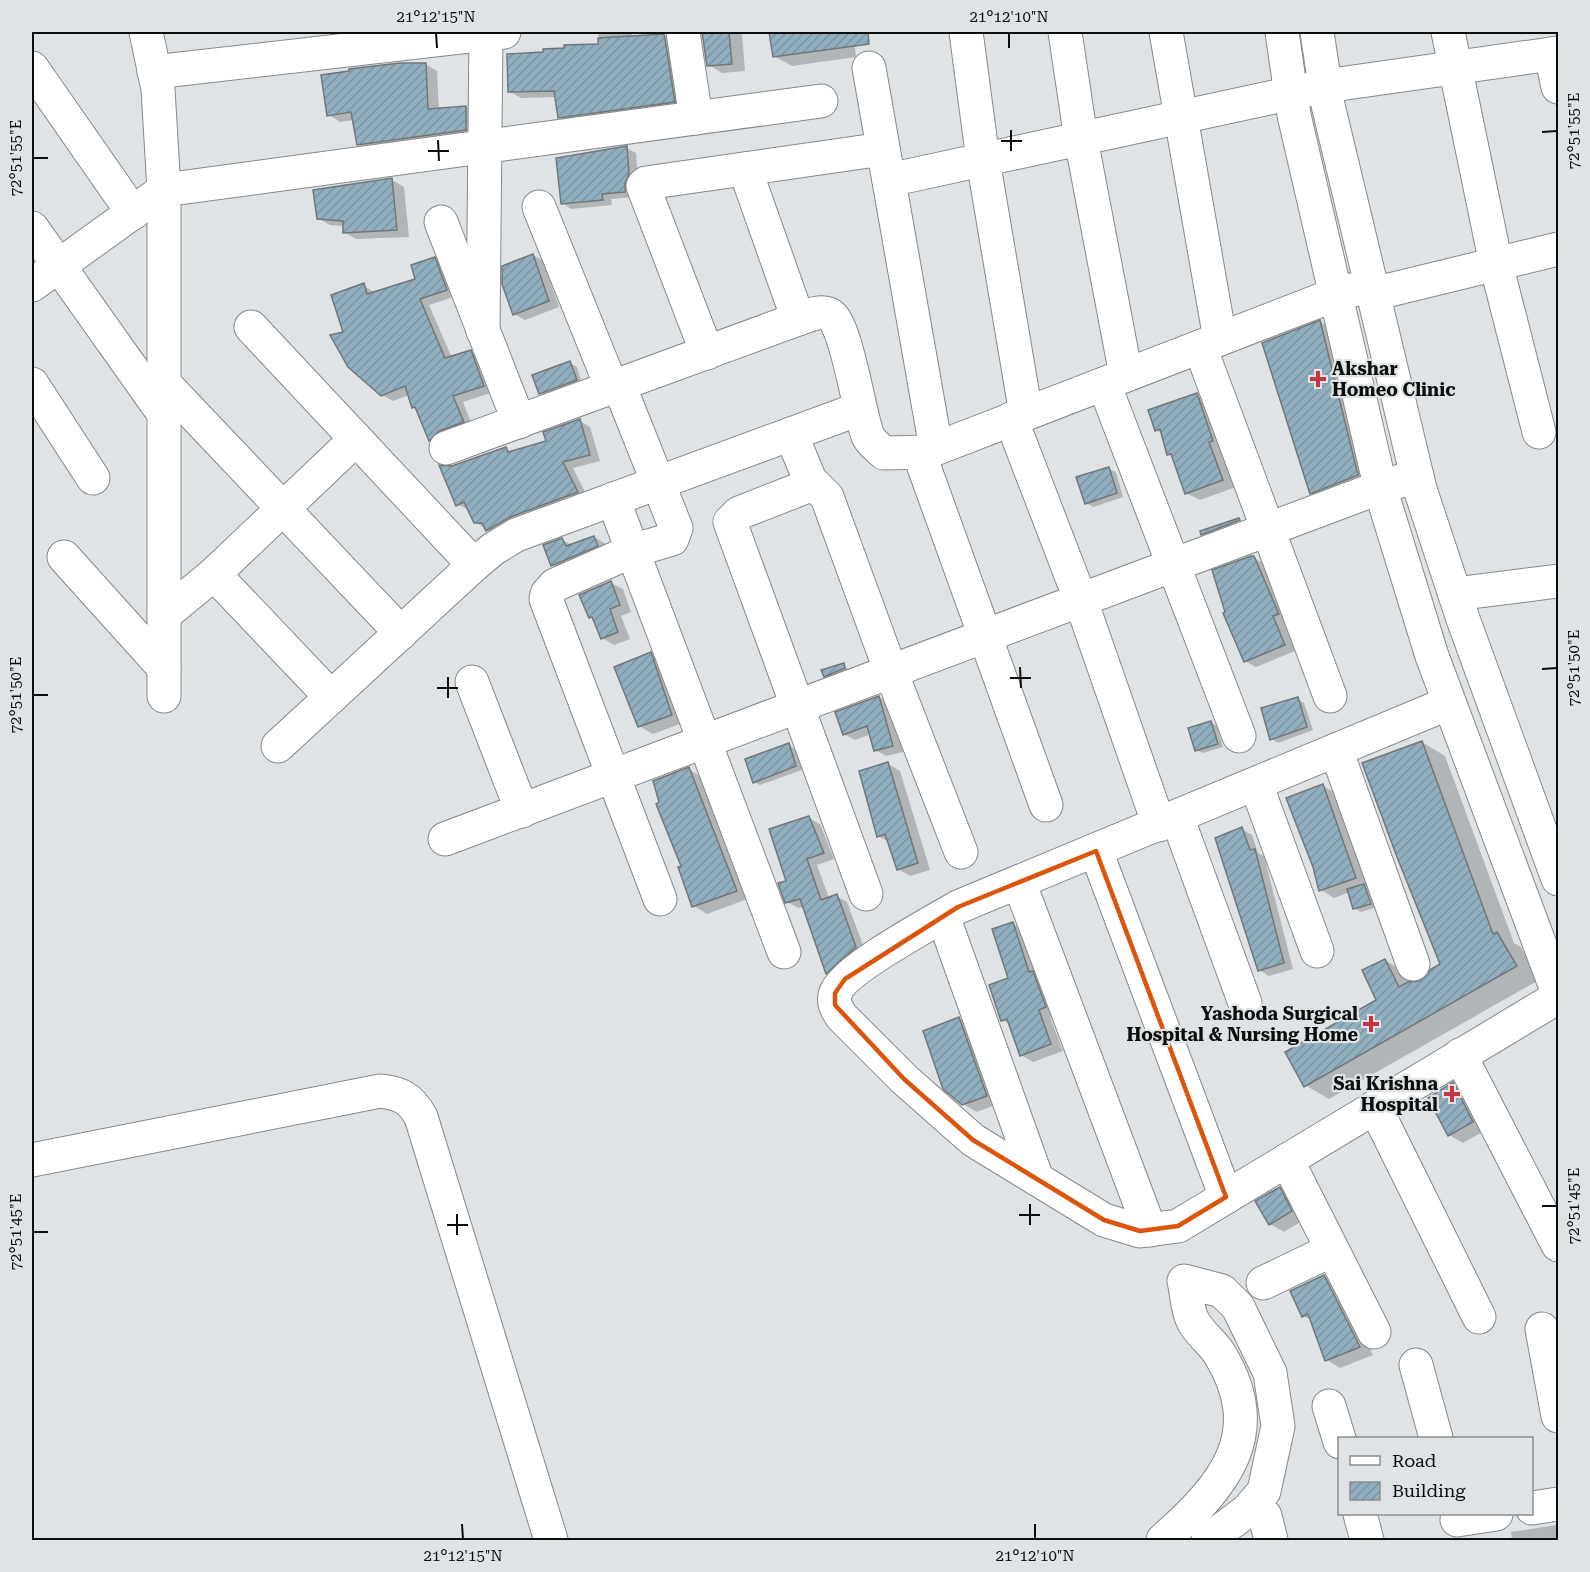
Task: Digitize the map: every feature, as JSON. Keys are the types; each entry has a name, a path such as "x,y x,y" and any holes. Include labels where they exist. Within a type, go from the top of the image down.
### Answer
{"street":[{"path":"64,557 164,682 164,190 154,72 146,32"},
{"path":"483,331 486,32"},
{"path":"154,72 418,36 504,32"},
{"path":"683,32 696,118"},
{"path":"966,32 1018,416 1081,601 1168,821 1245,1003"},
{"path":"1065,32 1115,379 1175,565 1239,736"},
{"path":"1166,32 1180,118 1210,343 1268,530 1330,696"},
{"path":"1282,32 1291,94 1335,295 1381,487 1431,656 1453,713 1558,995 1178,1226 1140,1231 1104,1220 973,1140 904,1079 842,1017 835,1005 835,993 845,979 891,946 943,916 1018,882 1336,750 1453,713 1496,708"},
{"path":"1317,32 1325,86 1417,476 1455,594 1558,879"},
{"path":"1448,32 1453,68 1496,264 1539,432"},
{"path":"889,180 1325,86 1453,68 1555,48 1558,87"},
{"path":"32,68 133,213"},
{"path":"869,68 889,180 928,450 987,636 1047,805"},
{"path":"32,285 164,190 821,101"},
{"path":"707,353 643,186 646,183 883,149"},
{"path":"745,169 798,319"},
{"path":"539,207 676,528 672,539 632,551 555,585 547,594 548,605 660,899"},
{"path":"441,222 519,422"},
{"path":"32,228 58,266 164,398 283,508 401,633"},
{"path":"446,448 798,319 828,313 837,320 843,332 859,409 869,439 884,453 928,450 1335,295 1372,290 1558,249"},
{"path":"251,327 474,565"},
{"path":"32,384 93,478"},
{"path":"278,746 474,565 493,549 516,535 859,409"},
{"path":"791,434 813,484 827,497 891,672 961,852"},
{"path":"164,615 214,574 356,439"},
{"path":"445,839 1381,487 1417,476"},
{"path":"813,484 739,513 730,522 866,894"},
{"path":"613,499 784,952"},
{"path":"214,574 331,697"},
{"path":"1455,594 1558,581"},
{"path":"472,682 522,811"},
{"path":"1336,750 1413,964"},
{"path":"1256,784 1317,951"},
{"path":"1096,851 1226,1197"},
{"path":"1018,882 1150,1230"},
{"path":"943,916 1037,1179"},
{"path":"1460,1055 1558,1245"},
{"path":"32,1160 380,1091 396,1092 413,1102 422,1118 551,1540"},
{"path":"1375,1107 1479,1317"},
{"path":"1287,1160 1374,1332"},
{"path":"1263,1283 1332,1250"},
{"path":"1163,1540 1184,1522 1222,1479 1234,1460 1239,1439 1239,1408 1234,1383 1218,1352 1192,1321 1184,1281 1222,1291 1238,1307 1270,1373 1278,1426 1264,1491 1248,1510 1208,1540"},
{"path":"1542,1329 1558,1416"},
{"path":"1416,1365 1436,1437"},
{"path":"1329,1406 1338,1437"},
{"path":"1533,1508 1558,1504"},
{"path":"1360,1515 1367,1540"},
{"path":"1458,1525 1493,1515"}],"highlighted area":[{"path":"1096,851 1226,1197 1178,1226 1140,1231 1104,1220 973,1140 904,1079 835,1005 835,993 845,979 958,907"}],"building":[{"path":"702,32 729,32 732,64 707,66"},
{"path":"769,32 868,32 869,44 773,57"},
{"path":"664,34 675,102 558,118 554,91 508,92 507,54 543,52 543,49 564,48 564,45 598,44 598,38"},
{"path":"400,63 426,63 428,109 466,106 466,130 357,145 351,112 327,116 321,75"},
{"path":"627,146 629,174 625,183 625,192 602,194 603,200 561,204 556,158"},
{"path":"392,178 397,230 343,233 343,221 317,219 313,190"},
{"path":"533,254 549,301 513,315 502,284 502,266"},
{"path":"435,257 447,290 420,299 445,358 471,350 484,386 453,396 464,422 439,431 429,441 415,407 412,408 405,386 381,396 348,367 330,335 343,332 331,295 364,283 367,294 415,279 411,265"},
{"path":"1320,320 1358,475 1310,494 1262,343"},
{"path":"570,361 577,380 539,394 532,375"},
{"path":"1197,393 1213,441 1209,442 1223,480 1185,494 1171,454 1167,455 1160,429 1155,431 1148,410"},
{"path":"580,419 590,455 563,462 578,492 510,517 486,531 482,523 474,523 464,502 456,506 439,465 452,466 506,447 508,452 546,441 543,432"},
{"path":"1109,467 1117,493 1085,504 1076,477"},
{"path":"1239,518 1240,520 1201,535 1200,531"},
{"path":"594,536 598,546 551,566 543,545 562,538 566,546"},
{"path":"1254,556 1279,614 1273,616 1285,645 1244,662 1223,613 1225,612 1212,570"},
{"path":"611,581 620,605 610,609 618,632 601,639 579,595"},
{"path":"651,652 672,715 638,727 614,667"},
{"path":"844,663 845,668 824,677 821,670"},
{"path":"879,696 893,746 874,751 867,726 843,735 835,712"},
{"path":"1298,697 1307,727 1270,740 1261,708"},
{"path":"1211,721 1218,744 1195,751 1188,728"},
{"path":"1422,741 1493,934 1497,932 1517,966 1304,1087 1285,1052 1376,1000 1362,970 1385,959 1399,987 1408,982 1420,981 1431,969 1440,964 1362,763"},
{"path":"789,743 796,766 753,783 745,759"},
{"path":"888,762 918,863 897,870 885,834 877,837 859,771"},
{"path":"689,767 737,891 692,907 678,867 681,866 656,804 659,802 653,781"},
{"path":"1323,784 1356,878 1319,891 1313,867 1286,798"},
{"path":"809,816 824,853 807,859 821,900 837,894 856,947 826,974 800,899 785,903 778,883 786,881 769,829"},
{"path":"1242,827 1250,850 1255,849 1284,963 1258,971 1215,838"},
{"path":"1364,884 1371,904 1353,909 1347,889"},
{"path":"1013,922 1029,972 1033,971 1046,1007 1039,1010 1051,1044 1020,1056 1007,1019 1001,1021 989,985 1008,978 992,929"},
{"path":"959,1017 987,1096 962,1105 943,1089 923,1031"},
{"path":"1453,1082 1473,1122 1448,1136 1428,1098"},
{"path":"1280,1187 1292,1211 1269,1225 1255,1201"},
{"path":"1324,1275 1360,1347 1325,1361 1308,1314 1302,1317 1290,1291"}],"place":[{"name":"Akshar Homeo Clinic","path":"1318,379"},
{"name":"Yashoda Surgical Hospital & Nursing Home","path":"1371,1024"},
{"name":"Sai Krishna Hospital","path":"1452,1094"}]}
